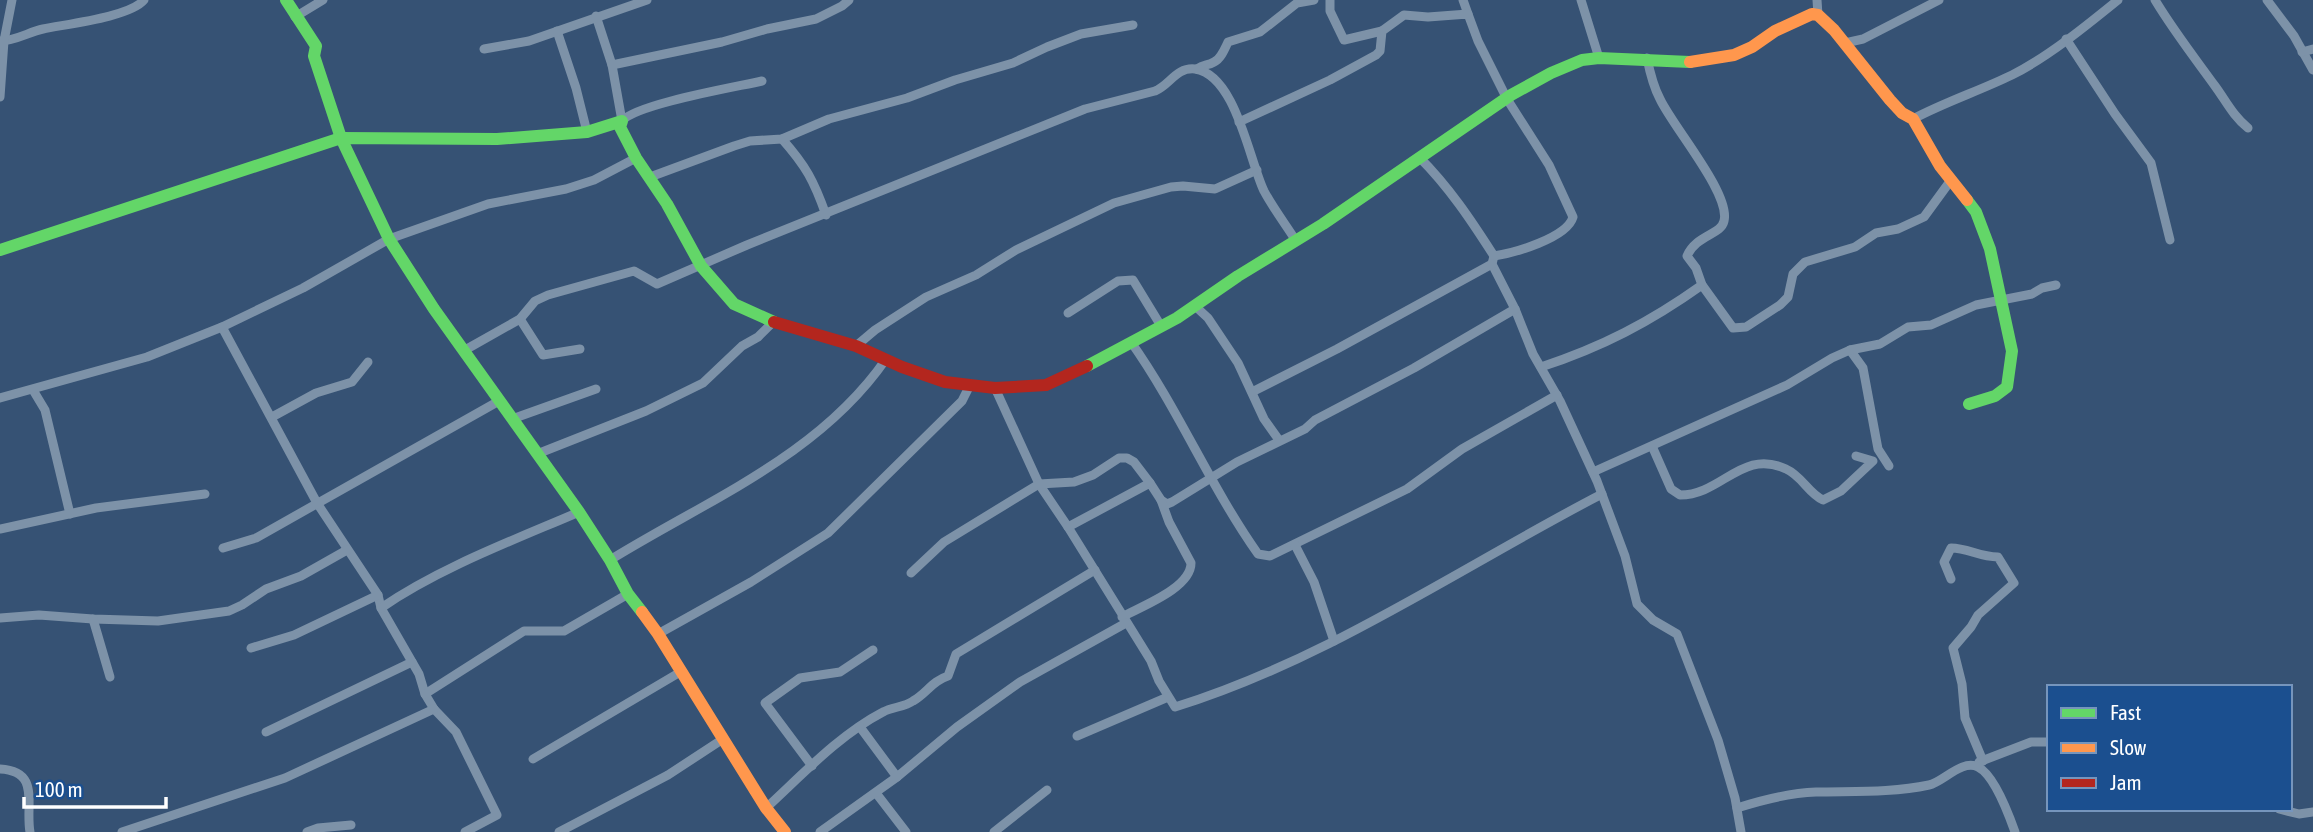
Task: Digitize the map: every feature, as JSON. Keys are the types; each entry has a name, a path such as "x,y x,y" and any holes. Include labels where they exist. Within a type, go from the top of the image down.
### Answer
{"street":[{"path":"0,97 2,41 12,0"},
{"path":"2,41 139,7 144,0"},
{"path":"286,0 316,46 314,56 341,138 389,239 434,309 579,512 628,594 682,671 779,830"},
{"path":"295,17 323,0"},
{"path":"612,65 816,19 849,0"},
{"path":"1197,69 1204,63 1214,62 1223,53 1228,42 1261,32 1297,3 1314,0"},
{"path":"1330,0 1330,11 1344,40 1382,31 1404,15 1428,17 1468,14"},
{"path":"1252,392 1337,349 1493,260 1533,246 1567,227 1573,217 1549,165 1507,99 1478,41 1463,0"},
{"path":"1581,0 1599,58"},
{"path":"1817,0 1818,15"},
{"path":"1845,43 1863,39 1939,0"},
{"path":"1913,120 1944,103 2013,74 2118,0"},
{"path":"2154,0 2194,60 2230,106 2234,117 2248,128"},
{"path":"2267,0 2313,71"},
{"path":"484,49 529,41 643,1"},
{"path":"596,16 612,65 621,127 636,158 650,177 701,266 734,304 772,321 856,346 945,382 995,388 1046,385 1161,326 1296,241 1507,99 1551,73 1582,60 1599,58 1647,58 1690,62 1734,55 1798,19 1812,14 1818,15 1845,43 1890,100 1913,120 1940,166 1976,212 1986,237 2012,351 2007,387 1995,396 1969,404"},
{"path":"650,177 750,141 782,139 829,119 906,98 955,79 1013,63 1081,34 1133,25"},
{"path":"1239,122 1372,58 1380,51 1382,31"},
{"path":"557,32 587,132"},
{"path":"2066,39 2151,163 2170,240"},
{"path":"2302,52 2313,49"},
{"path":"1647,58 1650,75 1660,100 1713,182 1725,207 1724,224 1698,240 1687,256 1696,268 1702,285 1732,328 1746,327 1780,305 1788,297 1793,274 1805,262 1855,247 1876,233 1898,229 1924,217 1951,180"},
{"path":"465,349 520,319 535,300 634,271 657,284 1085,109 1164,87 1177,73 1186,69 1197,69 1209,75 1227,94 1264,191 1296,241"},
{"path":"0,250 341,138 497,139 587,132 622,121 631,113 762,81"},
{"path":"782,139 803,162 826,215"},
{"path":"1419,157 1441,178 1456,198 1493,260 1523,333 1557,395 1593,472 1625,556 1637,604 1653,620 1677,634 1718,740 1741,832"},
{"path":"0,398 147,358 222,327 303,288 389,239 488,204 566,189 594,180 636,158"},
{"path":"856,346 875,330 926,297 976,275 1016,250 1114,203 1171,187 1215,189 1257,170"},
{"path":"1068,313 1118,281 1133,280 1161,326"},
{"path":"1541,367 1580,355 1639,327 1702,285"},
{"path":"1593,472 1787,385 1850,350 1880,344 1908,327 1931,326 1976,306 2032,294 2042,288 2056,285"},
{"path":"1195,306 1208,318 1238,363 1264,419 1279,440"},
{"path":"1161,500 1172,502 1279,440 1305,429 1315,420 1415,368 1515,309"},
{"path":"520,319 543,355 580,349"},
{"path":"537,454 646,411 703,383 742,346 758,337 772,321"},
{"path":"222,327 317,503 378,595 381,608 412,662 425,694 434,709 456,732 497,815 465,832"},
{"path":"1132,342 1178,415 1210,479 1258,554 1269,556 1407,489 1462,449 1557,395"},
{"path":"1850,350 1863,368 1878,449 1889,466"},
{"path":"610,560 728,494 782,460 846,408 886,359"},
{"path":"272,417 316,393 352,382 368,362"},
{"path":"658,634 751,582 828,533 962,401 970,385"},
{"path":"995,388 1039,484 1151,661 1175,707 1263,674 1334,641 1602,494"},
{"path":"512,419 596,389"},
{"path":"33,390 45,410 70,514"},
{"path":"223,548 256,538 499,401"},
{"path":"1652,446 1671,489 1680,495 1693,494 1720,482 1747,465 1765,463 1786,468 1798,476 1815,496 1823,500 1841,491 1873,461 1856,456"},
{"path":"820,832 876,793 957,727 1020,682 1180,585 1191,571 1191,563 1150,483 1134,462 1119,458 1093,475 1074,482 1039,484 943,542 911,573"},
{"path":"1068,527 1150,483"},
{"path":"0,529 96,508 205,494"},
{"path":"381,608 414,588 579,512"},
{"path":"1295,545 1314,582 1334,641"},
{"path":"1951,579 1944,562 1951,548 1962,548 1982,557 1997,557 2014,583 1978,615 1971,628 1953,648 1962,684 1965,719 1983,761"},
{"path":"0,618 39,615 158,621 229,611 266,589 301,576 347,550"},
{"path":"766,808 860,727 884,711 913,701 936,680 948,676 956,654 1095,570"},
{"path":"425,694 524,631 564,631 628,594"},
{"path":"251,648 294,635 378,595"},
{"path":"93,619 110,677"},
{"path":"812,766 765,704 800,678 840,672 873,650"},
{"path":"266,732 412,662"},
{"path":"533,759 682,671"},
{"path":"1077,736 1168,697"},
{"path":"122,832 285,778 434,709"},
{"path":"860,727 897,777"},
{"path":"559,832 668,775 723,739"},
{"path":"1737,808 1766,799 1813,792 1862,792 1933,784 1958,770 2031,742 2047,742"},
{"path":"1971,765 1980,768 1987,776 2015,832"},
{"path":"0,769 19,774 27,782 30,832"},
{"path":"995,832 1047,790"},
{"path":"876,793 906,832"},
{"path":"2287,811 2299,814 2313,812"},
{"path":"307,832 318,828 351,825"}],"traffic: fast":[{"path":"286,0 316,46 314,56 341,138 389,239 434,309 579,512 628,594 642,612"},
{"path":"1087,366 1177,318 1238,276 1323,224 1511,95 1551,73 1582,60 1599,58 1690,62"},
{"path":"0,250 341,138 497,139 587,132 622,121 620,127 636,158 667,204 701,266 734,304 774,322"},
{"path":"1967,200 1976,212 1990,249 2012,351 2007,387 1995,396 1969,404"}],"traffic: slow":[{"path":"1690,62 1734,55 1752,47 1775,31 1812,14 1818,15 1834,30 1890,100 1902,113 1913,119 1940,166 1967,200"},
{"path":"642,612 766,808 785,832"}],"traffic: jam":[{"path":"774,322 856,346 902,367 945,382 995,388 1046,385 1087,366"}]}
